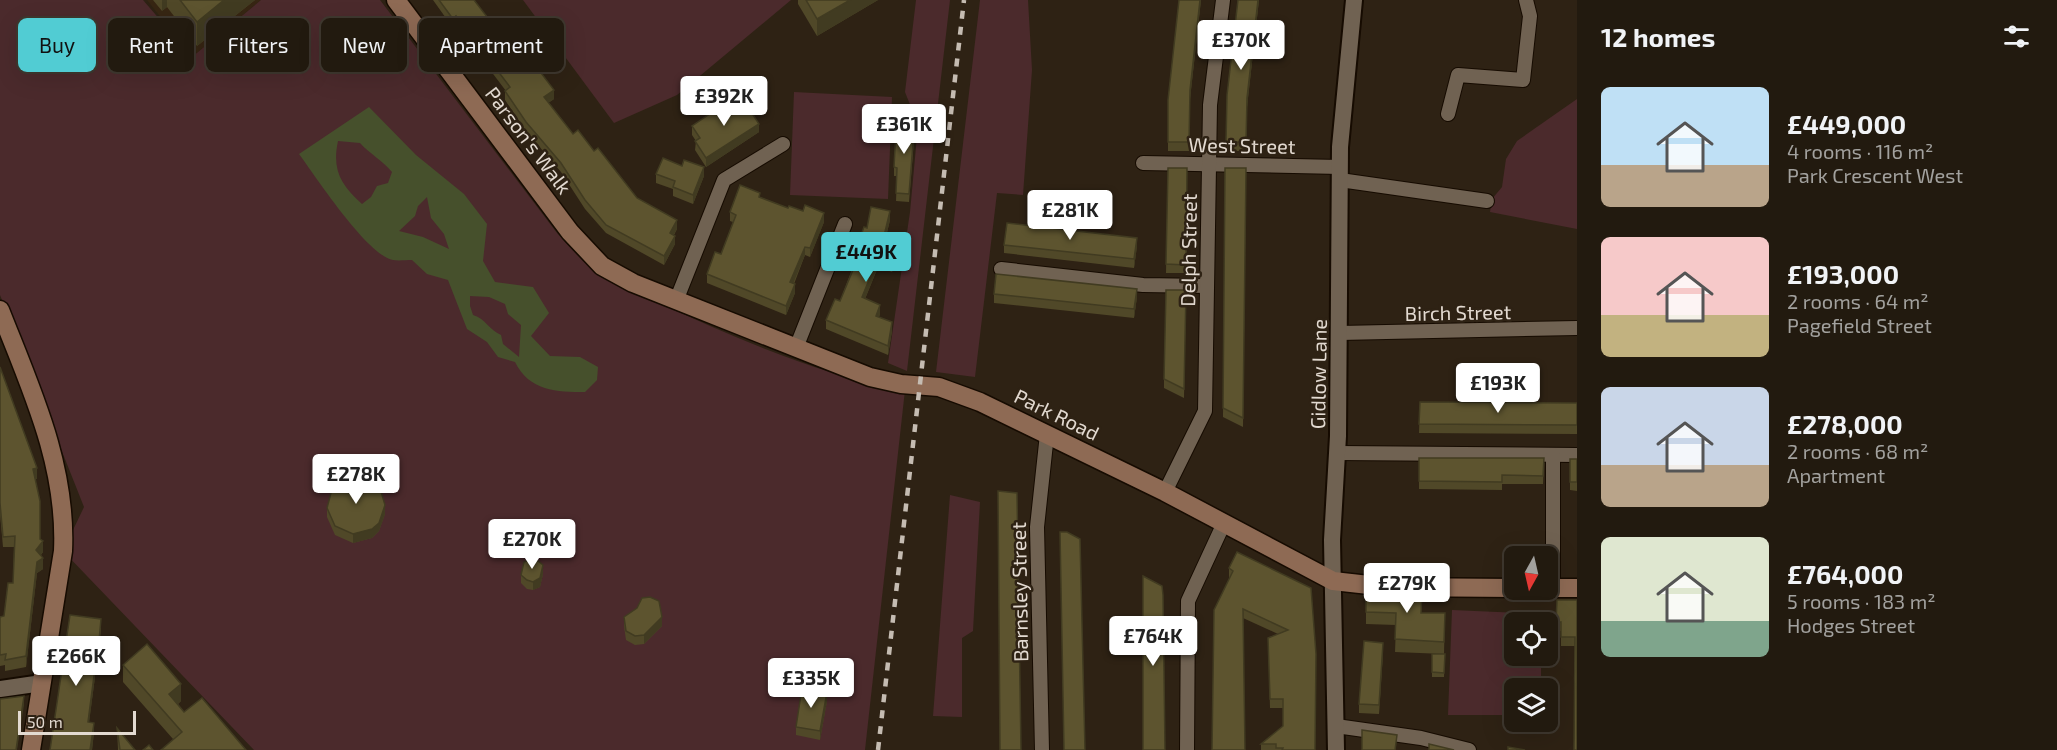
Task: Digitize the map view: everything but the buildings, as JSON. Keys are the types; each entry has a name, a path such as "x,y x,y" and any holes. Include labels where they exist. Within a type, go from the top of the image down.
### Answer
{"main road":[{"name":"Parson's Walk","path":"396,0 584,249"},
{"name":"Park Road","path":"584,249 602,266 619,276 796,348 883,381 939,387 957,393 1165,492 1334,581 1387,587 1504,588"},
{"path":"0,310 45,426 58,476 63,544 31,750"},
{"path":"1558,588 1577,588"}],"street":[{"name":"Delph Street","path":"1165,492 1205,411 1210,105 1223,0"},
{"name":"Gidlow Lane","path":"1336,750 1332,540 1338,453 1341,117 1354,0"},
{"path":"1448,114 1458,75 1523,80 1530,16 1526,0"},
{"path":"676,301 724,180 783,144"},
{"name":"West Street","path":"1143,163 1208,164 1340,173 1487,201"},
{"path":"796,348 845,224"},
{"path":"1001,269 1143,285 1207,286"},
{"name":"Birch Street","path":"1340,333 1577,328"},
{"name":"Barnsley Street","path":"1042,750 1036,527 1047,434"},
{"path":"1338,453 1577,455"},
{"path":"1552,546 1553,455"},
{"path":"1187,750 1188,601 1224,523"},
{"path":"0,689 42,683"},
{"path":"1336,726 1420,738 1469,750"}],"shaded area":[{"path":"0,0 143,0 158,18 108,18 108,72 194,72 194,55 206,45 206,72 309,72 309,18 239,18 261,0 380,0 394,18 321,18 321,72 407,72 407,36 419,51 419,72 435,72 557,233 580,258 597,272 633,292 781,355 843,376 905,390 865,750 254,750 63,551 84,507 0,295"},
{"path":"147,0 261,0 239,18 206,18 206,45 194,55 194,18 161,18"},
{"path":"523,0 791,0 677,95 614,123 564,55 564,18 536,18"},
{"path":"916,0 950,0 907,371 888,363 910,212 918,125 905,92"},
{"path":"980,0 1028,0 1032,70 1023,195 997,193 975,377 936,372"},
{"path":"794,92 892,97 888,199 790,195"},
{"path":"1577,99 1577,229 1490,212 1492,199 1502,187 1506,159 1517,141"},
{"path":"369,107 416,155 464,194 487,224 483,261 495,282 533,287 549,313 531,336 550,356 580,357 598,367 597,380 585,392 545,388 528,379 515,362 498,357 487,342 467,329 448,280 427,274 412,260 393,260 382,255 370,245 343,214 299,154","holes":["338,141 360,143 392,172 388,183 377,186 371,197 362,204 348,190 340,176 336,160","427,197 431,218 444,234 449,249 423,237 399,231 415,216 418,206","470,296 489,297 505,304 508,314 521,325 519,357 503,344 501,335 473,315"]},
{"path":"950,495 980,502 973,631 962,638 962,717 933,716"},
{"path":"1452,610 1504,612 1504,666 1541,666 1541,678 1504,678 1504,715 1448,715"}],"railway":[{"path":"878,750 964,0"}]}
